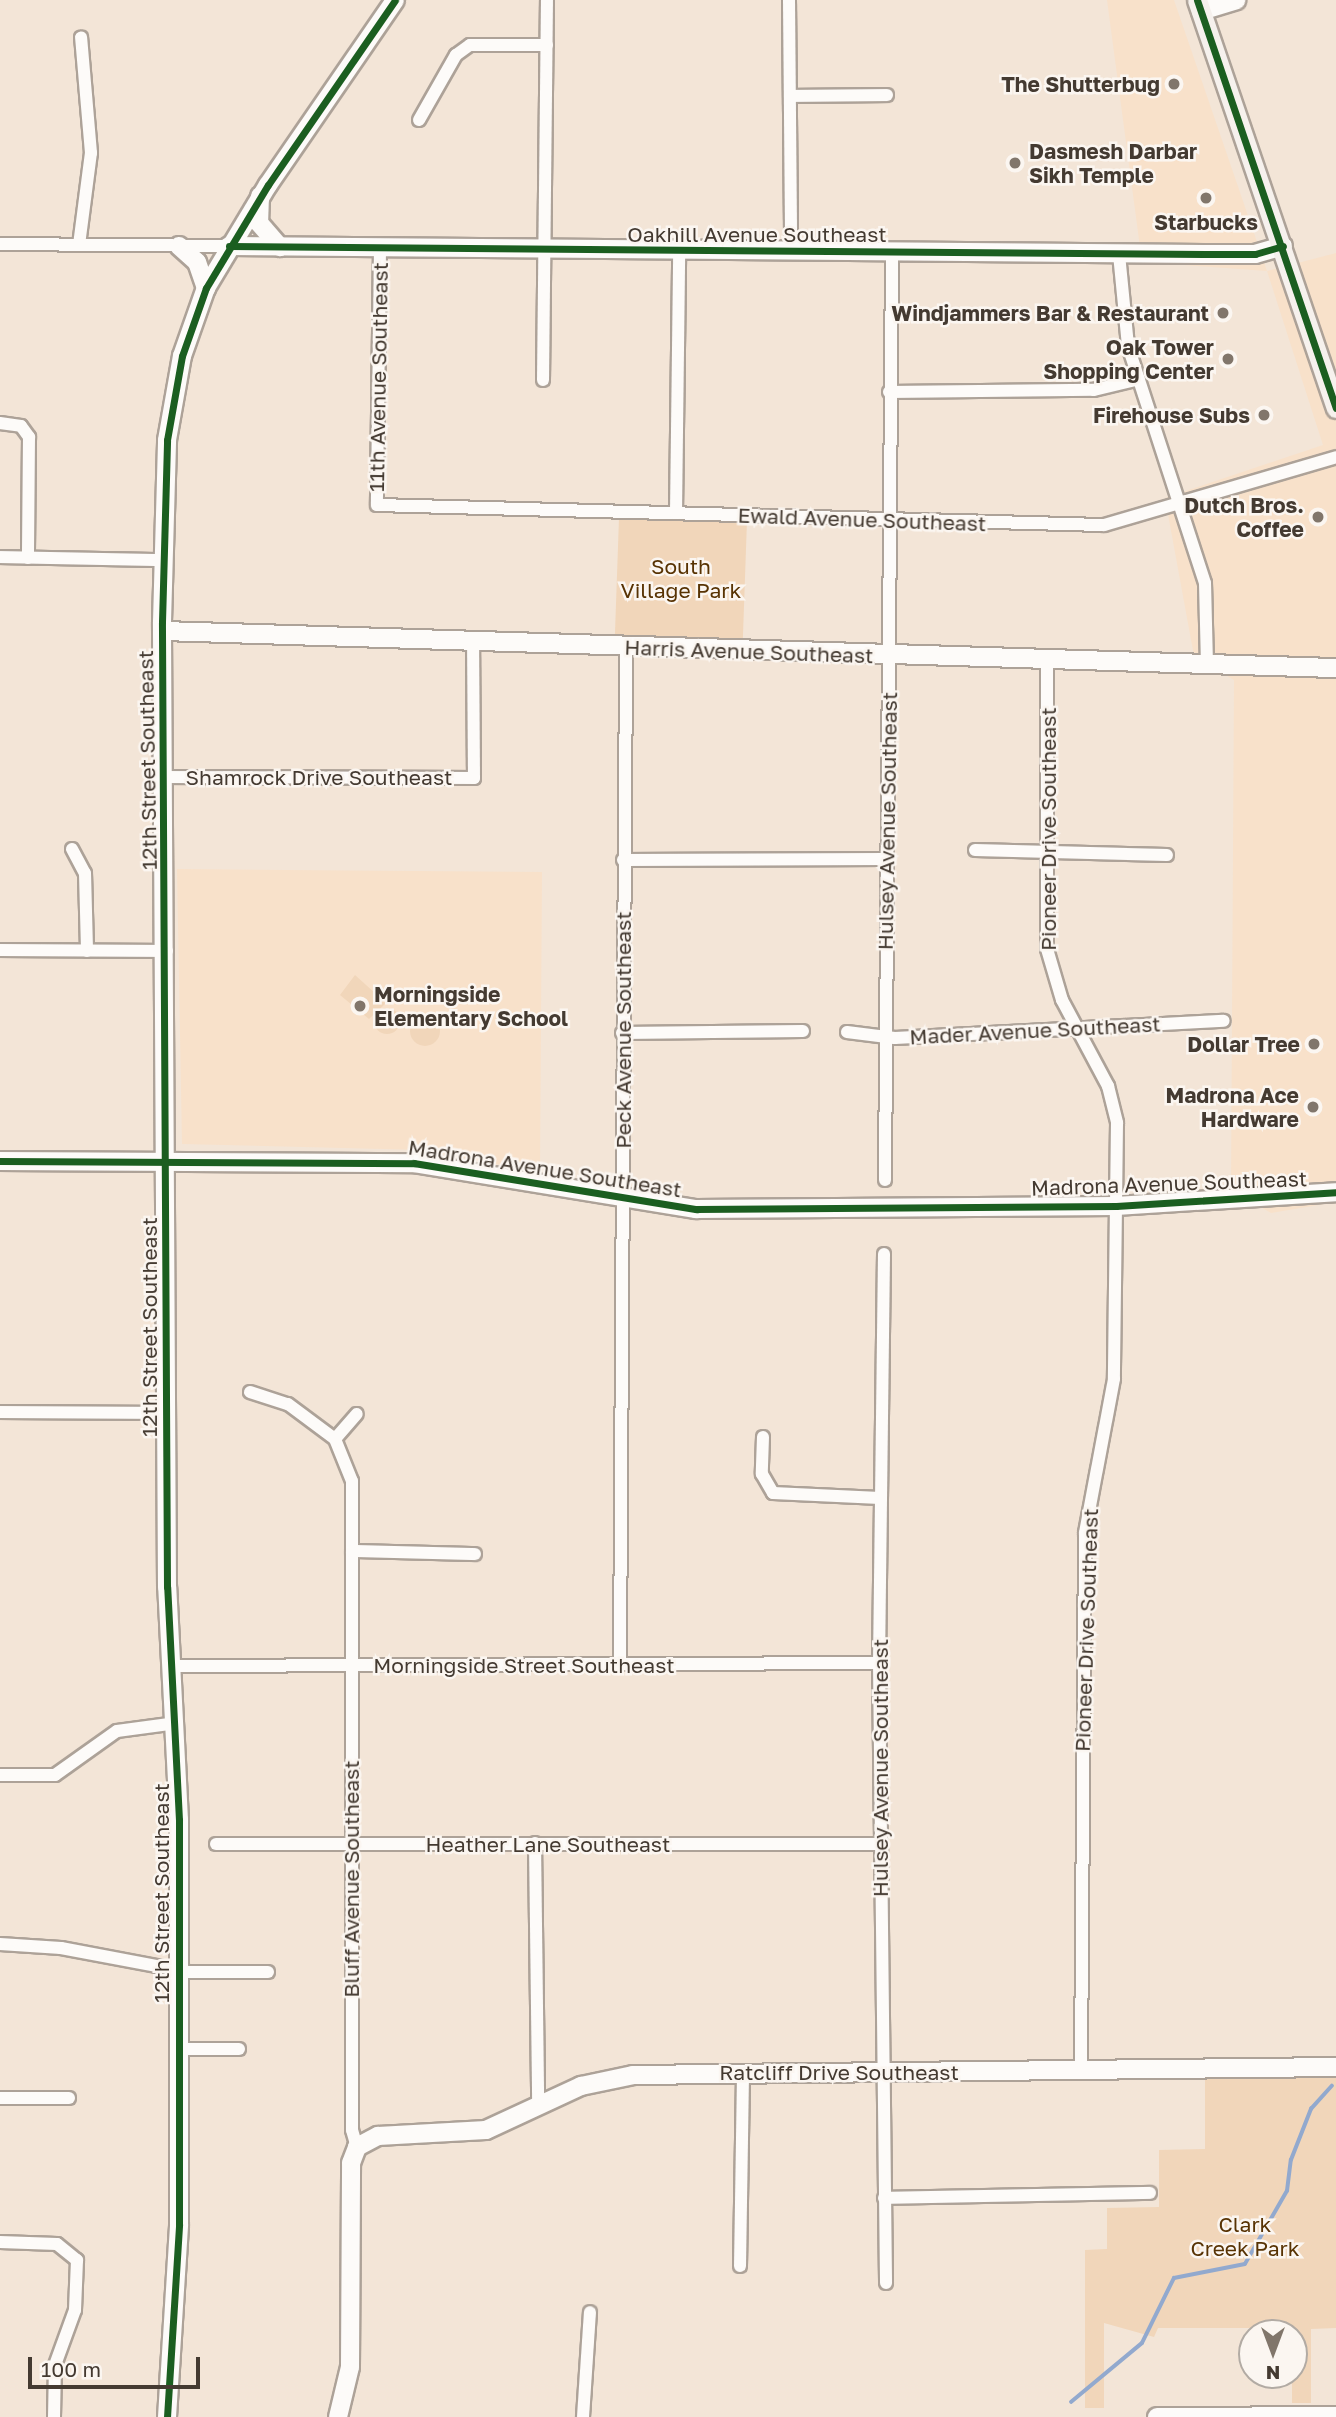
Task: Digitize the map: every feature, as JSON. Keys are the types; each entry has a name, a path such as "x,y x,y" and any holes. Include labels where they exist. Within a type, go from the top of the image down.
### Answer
{"main road":[{"name":"12th Street Southeast","path":"167,2409 172,2282 173,1969 162,560 173,395 206,288 229,246 260,196 396,0"},
{"path":"1236,0 1199,5 1336,408"},
{"path":"260,196 259,223 280,247"},
{"path":"179,246 197,262 206,288"},
{"name":"Oakhill Avenue Southeast","path":"229,246 1255,254 1283,246"},
{"name":"Harris Avenue Southeast","path":"163,631 473,643 1336,668"},
{"name":"Madrona Avenue Southeast","path":"0,1161 434,1164 622,1202 696,1209 1116,1206 1336,1192"},
{"name":"12th Street Southeast","path":"172,2282 179,2238 179,2049 173,1969"},
{"name":"Ratcliff Drive Southeast","path":"357,2147 391,2134 486,2130 538,2104 614,2078 743,2073 1336,2067"},
{"name":"Bluff Avenue Southeast","path":"338,2417 350,2367 351,2176 357,2147"},
{"path":"156,2417 167,2409 181,2417"},
{"path":"1157,2417 1336,2416"}],"street":[{"path":"542,380 547,0"},
{"path":"789,0 791,251"},
{"path":"79,245 92,153 81,37"},
{"path":"419,120 456,55 470,45 547,45"},
{"path":"791,96 887,95"},
{"name":"Oakhill Avenue Southeast","path":"0,244 229,246"},
{"name":"11th Avenue Southeast","path":"377,505 380,249"},
{"path":"676,513 679,251"},
{"name":"Hulsey Avenue Southeast","path":"885,1180 889,656 887,520 892,252"},
{"path":"1119,254 1128,346 1182,505 1205,583 1207,664"},
{"path":"890,392 1094,390 1139,379"},
{"path":"0,423 27,430 28,558"},
{"name":"Ewald Avenue Southeast","path":"377,505 1104,525 1182,505 1336,457"},
{"path":"0,557 162,560"},
{"name":"Shamrock Drive Southeast","path":"164,777 474,778 473,643"},
{"name":"Peck Avenue Southeast","path":"620,1664 626,647"},
{"name":"Pioneer Drive Southeast","path":"1047,660 1046,855 1049,964 1114,1103 1114,1379 1084,1533 1081,2071"},
{"path":"72,849 85,873 87,951"},
{"path":"975,850 1046,855 1167,855"},
{"path":"623,860 886,859"},
{"path":"0,950 167,951"},
{"name":"Mader Avenue Southeast","path":"848,1032 886,1036 1224,1021"},
{"path":"622,1033 803,1031"},
{"name":"Hulsey Avenue Southeast","path":"884,1254 879,1663 881,2072 886,2283"},
{"name":"Bluff Avenue Southeast","path":"250,1392 300,1411 335,1439 352,1481 350,1844 357,2147"},
{"path":"0,1412 167,1413"},
{"path":"335,1439 357,1414"},
{"path":"763,1437 762,1474 773,1493 880,1498"},
{"path":"352,1551 475,1554"},
{"name":"Morningside Street Southeast","path":"169,1666 879,1663"},
{"path":"0,1775 55,1775 117,1731 170,1723"},
{"path":"534,1843 538,2104"},
{"name":"Heather Lane Southeast","path":"216,1844 880,1844"},
{"path":"0,1944 61,1948 173,1969 268,1972"},
{"path":"179,2049 239,2049"},
{"path":"740,2266 743,2073"},
{"path":"0,2098 69,2098"},
{"path":"884,2198 1150,2193"},
{"path":"0,2242 57,2244 77,2260 75,2310 55,2365 54,2417"},
{"path":"583,2417 590,2312"}],"shaded area":[{"path":"1107,0 1174,0 1267,271 1142,262"},
{"path":"1336,253 1336,1202 1271,1213 1231,1190 1234,680 1194,656 1165,498 1323,445 1267,271"},
{"name":"Morningside Elementary School","path":"177,869 542,872 540,1173 423,1150 182,1144"}],"green space":[{"name":"South Village Park","path":"619,518 747,522 743,639 615,635"},
{"path":"355,975 386,1003 369,1019 340,995"},
{"path":"387,1008 396,1012 400,1021 396,1030 387,1034 378,1030 374,1021 378,1012"},
{"path":"425,1016 435,1021 440,1031 435,1041 425,1046 415,1041 410,1031 415,1021"},
{"name":"Clark Creek Park","path":"1336,2072 1336,2328 1311,2329 1311,2403 1292,2403 1292,2389 1308,2389 1308,2319 1238,2319 1238,2328 1158,2328 1154,2337 1104,2323 1104,2408 1085,2408 1085,2250 1107,2249 1107,2208 1159,2207 1159,2150 1205,2149 1205,2077"}],"waterway":[{"path":"1071,2402 1142,2343 1174,2278 1245,2264 1287,2191 1291,2160 1311,2109 1332,2086"}],"cycle path":[{"path":"167,2417 179,2224 179,1820 167,1587 162,622 167,440 182,356 206,288 268,185 395,0"},
{"path":"1197,0 1336,408"},
{"path":"229,246 1204,254 1255,254 1283,246"},
{"path":"0,1161 414,1163 696,1209 1116,1206 1336,1192"}],"place":[{"name":"The Shutterbug","path":"1174,84"},
{"name":"Dasmesh Darbar Sikh Temple","path":"1015,163"},
{"name":"Starbucks","path":"1206,198"},
{"name":"Windjammers Bar & Restaurant","path":"1223,313"},
{"name":"Oak Tower Shopping Center","path":"1228,359"},
{"name":"Firehouse Subs","path":"1264,415"},
{"name":"Dutch Bros. Coffee","path":"1318,517"},
{"name":"Morningside Elementary School","path":"360,1006"},
{"name":"Dollar Tree","path":"1314,1044"},
{"name":"Madrona Ace Hardware","path":"1313,1107"}]}
